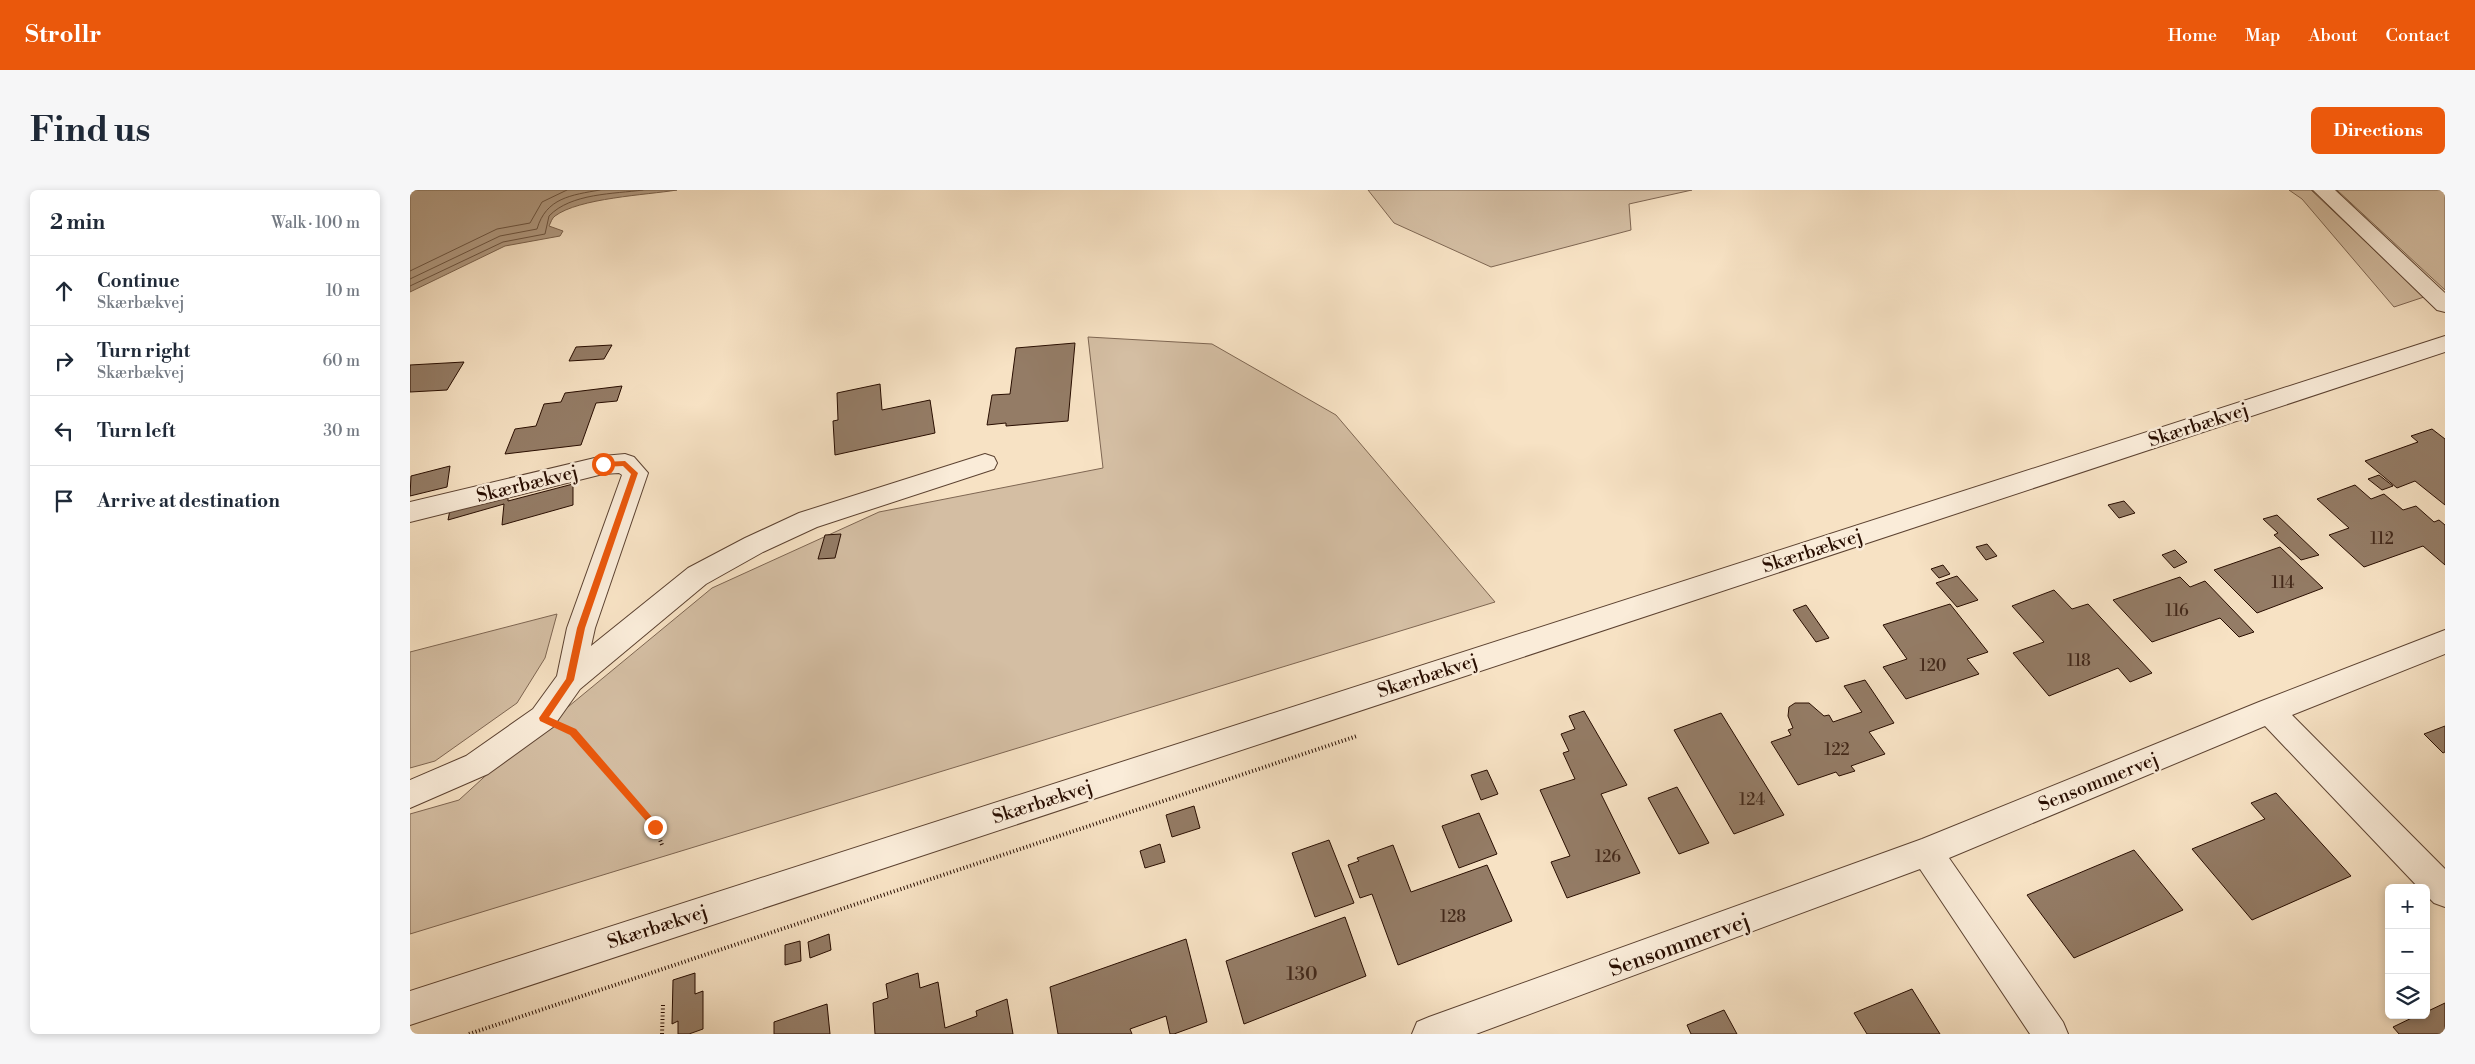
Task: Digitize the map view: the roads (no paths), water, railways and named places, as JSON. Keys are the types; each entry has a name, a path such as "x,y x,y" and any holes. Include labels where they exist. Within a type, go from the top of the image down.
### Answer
{"street":[{"path":"2323,190 2445,305"},
{"name":"Skærbækvej","path":"410,1008 2445,344"},
{"name":"Skærbækvej","path":"410,794 477,765 543,718 570,680 696,576 754,544 808,520 985,463"},
{"name":"Skærbækvej","path":"410,512 603,464 625,464 635,473 581,628 570,680"},
{"name":"Sensommervej","path":"1429,1034 1927,852 2269,711 2445,642"},
{"path":"2269,711 2445,892"},
{"path":"1927,852 2051,1034"}],"water":[{"path":"410,190 677,190 596,201 566,210 554,217 549,226 563,231 560,236 505,246 410,292"}]}
